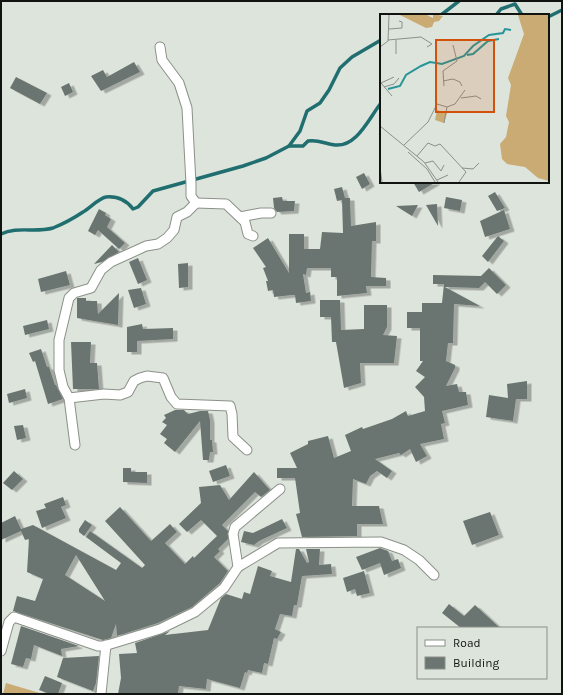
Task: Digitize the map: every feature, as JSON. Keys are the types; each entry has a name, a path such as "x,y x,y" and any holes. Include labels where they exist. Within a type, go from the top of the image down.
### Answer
{"street":[{"path":"160,47 162,60 180,83 187,108 192,184 191,196 196,203"},
{"path":"76,445 69,398 60,379 58,354 60,332 71,295 91,288 101,270 111,262 146,246 158,244 167,238 174,230 177,217 187,212 196,203 226,204 245,222 248,234 253,236"},
{"path":"240,217 261,213 271,213"},
{"path":"69,398 104,394 120,395 128,392 132,383 137,380 147,376 159,376 163,378 172,398 177,404 230,406 232,414 233,437 247,450"},
{"path":"238,567 233,534 235,527 280,489"},
{"path":"1,651 9,622 14,617 98,646 160,629 195,612 221,591 238,567 278,543 381,542 404,550 419,560 434,575"},
{"path":"101,694 106,645"}],"shaded area":[{"path":"6,683 43,694 3,694"}],"building":[{"path":"134,62 140,72 101,91 91,76 103,70 107,77"},
{"path":"16,77 47,93 40,104 10,88"},
{"path":"69,83 73,92 65,96 61,87"},
{"path":"364,173 370,184 362,189 356,177"},
{"path":"414,183 434,183 419,192"},
{"path":"342,187 345,198 350,198 351,226 376,222 376,241 372,241 371,277 386,278 386,286 366,286 367,293 337,296 337,277 331,277 331,268 307,268 306,275 303,274 306,293 310,292 311,301 296,303 295,295 274,297 273,290 268,291 266,281 268,281 263,268 266,267 253,248 268,238 289,273 289,234 304,234 304,249 320,249 322,232 343,233 342,200 337,201 334,189"},
{"path":"495,192 505,208 497,211 488,196"},
{"path":"282,197 283,201 295,201 294,211 277,212 274,208 273,198"},
{"path":"446,197 462,200 460,211 444,208"},
{"path":"437,204 438,226 426,205"},
{"path":"418,205 412,216 396,206"},
{"path":"99,209 106,213 105,215 111,219 107,227 125,243 119,249 98,230 95,235 88,231"},
{"path":"504,210 510,229 485,237 480,221"},
{"path":"498,236 504,241 488,262 482,256"},
{"path":"112,245 119,252 102,262 94,264"},
{"path":"138,258 147,280 138,284 129,262"},
{"path":"188,263 188,287 179,288 178,264"},
{"path":"489,268 506,285 497,294 485,282 479,288 445,287 480,306 454,304 453,343 448,343 446,361 455,365 455,368 446,386 457,384 459,392 466,392 468,405 442,411 445,423 441,424 444,439 420,444 427,456 416,462 410,449 401,455 399,453 375,459 392,471 387,478 377,471 370,476 366,484 353,479 352,506 379,506 383,524 357,524 357,536 302,537 296,514 300,513 295,478 277,478 277,468 297,468 290,453 308,444 308,441 328,436 334,458 351,451 345,435 362,427 363,429 392,419 406,411 408,416 425,411 424,397 415,387 425,377 416,371 423,361 420,361 420,328 407,328 407,312 422,312 422,303 442,303 444,284 433,284 433,275 481,276"},
{"path":"66,271 70,285 41,292 38,279"},
{"path":"141,288 146,304 134,308 128,290"},
{"path":"119,293 118,325 77,318 77,298 86,298 86,301 97,301 98,314"},
{"path":"320,300 340,300 341,330 364,329 364,305 387,305 387,327 383,335 397,336 394,363 360,363 361,383 344,388 336,342 332,342 331,317 320,317"},
{"path":"47,320 49,329 25,335 23,326"},
{"path":"142,324 143,329 173,328 173,339 137,341 137,352 127,352 127,327"},
{"path":"71,342 91,342 90,363 97,363 99,389 73,389"},
{"path":"41,349 47,367 49,367 55,385 63,399 48,404 35,361 33,362 29,353"},
{"path":"527,381 527,399 516,399 513,421 486,417 489,395 508,398 507,384"},
{"path":"25,389 27,398 9,403 7,394"},
{"path":"175,410 184,410 188,414 208,411 210,420 210,440 212,440 213,452 210,452 209,460 203,460 200,421 175,452 164,443 167,439 160,434 167,425 162,422 166,418 164,415"},
{"path":"23,425 26,438 17,440 14,426"},
{"path":"226,465 230,476 213,482 209,471"},
{"path":"123,468 131,468 131,472 147,472 147,483 123,482"},
{"path":"14,471 23,479 12,490 3,483"},
{"path":"254,472 270,490 261,497 255,492 222,525 228,531 228,539 218,549 220,551 214,557 228,571 220,583 192,607 158,623 117,636 116,624 111,638 103,640 13,611 17,596 35,601 43,579 27,572 29,539 25,540 21,531 1,540 1,523 15,516 21,529 33,525 116,570 121,563 86,537 90,531 142,568 145,565 105,521 120,507 151,541 170,524 177,532 165,543 185,564 193,556 194,558 217,536 201,520 187,532 179,524 201,503 199,487 220,485 229,500","holes":["76,555 105,601 65,575"]},
{"path":"63,497 66,505 61,507 66,518 42,528 36,511 46,508 44,504"},
{"path":"490,512 499,535 472,545 463,521"},
{"path":"282,519 287,528 259,541 254,545 241,542 244,531 253,533"},
{"path":"85,520 92,525 84,536 79,532 79,529"},
{"path":"380,548 388,551 392,561 398,559 401,568 384,575 380,563 362,570 356,557"},
{"path":"296,549 299,549 307,563 309,562 306,549 320,549 319,565 331,564 332,574 302,576 297,605 294,605 292,616 280,614 275,629 281,632 277,639 274,638 268,664 264,663 262,673 248,670 247,673 245,672 240,688 207,679 206,689 179,686 178,694 118,694 121,678 119,654 137,653 135,643 170,631 165,635 208,630 221,598 226,594 242,599 244,592 250,594 258,566 272,571 270,576 291,582"},
{"path":"364,571 370,593 357,596 355,589 347,592 343,578"},
{"path":"449,604 464,616 475,605 499,627 460,627 442,613"},
{"path":"21,626 79,646 61,649 62,656 34,645 31,659 26,658 23,667 11,664"},
{"path":"99,656 96,683 93,691 57,677 63,658"},
{"path":"45,676 62,683 58,694 50,694 39,690"}],"waterway":[{"path":"442,14 459,1"},
{"path":"497,14 501,9 515,4 521,14"},
{"path":"549,16 562,10"},
{"path":"1,234 13,230 40,230 53,228 65,223 100,199 106,197 114,197 122,200 133,209 138,207 153,191 243,166 266,158 289,146 300,131 307,111 320,103 329,90 340,68 352,57 380,41"},
{"path":"289,146 303,146 308,141 318,141 335,145 350,141 362,130 380,104"}]}
